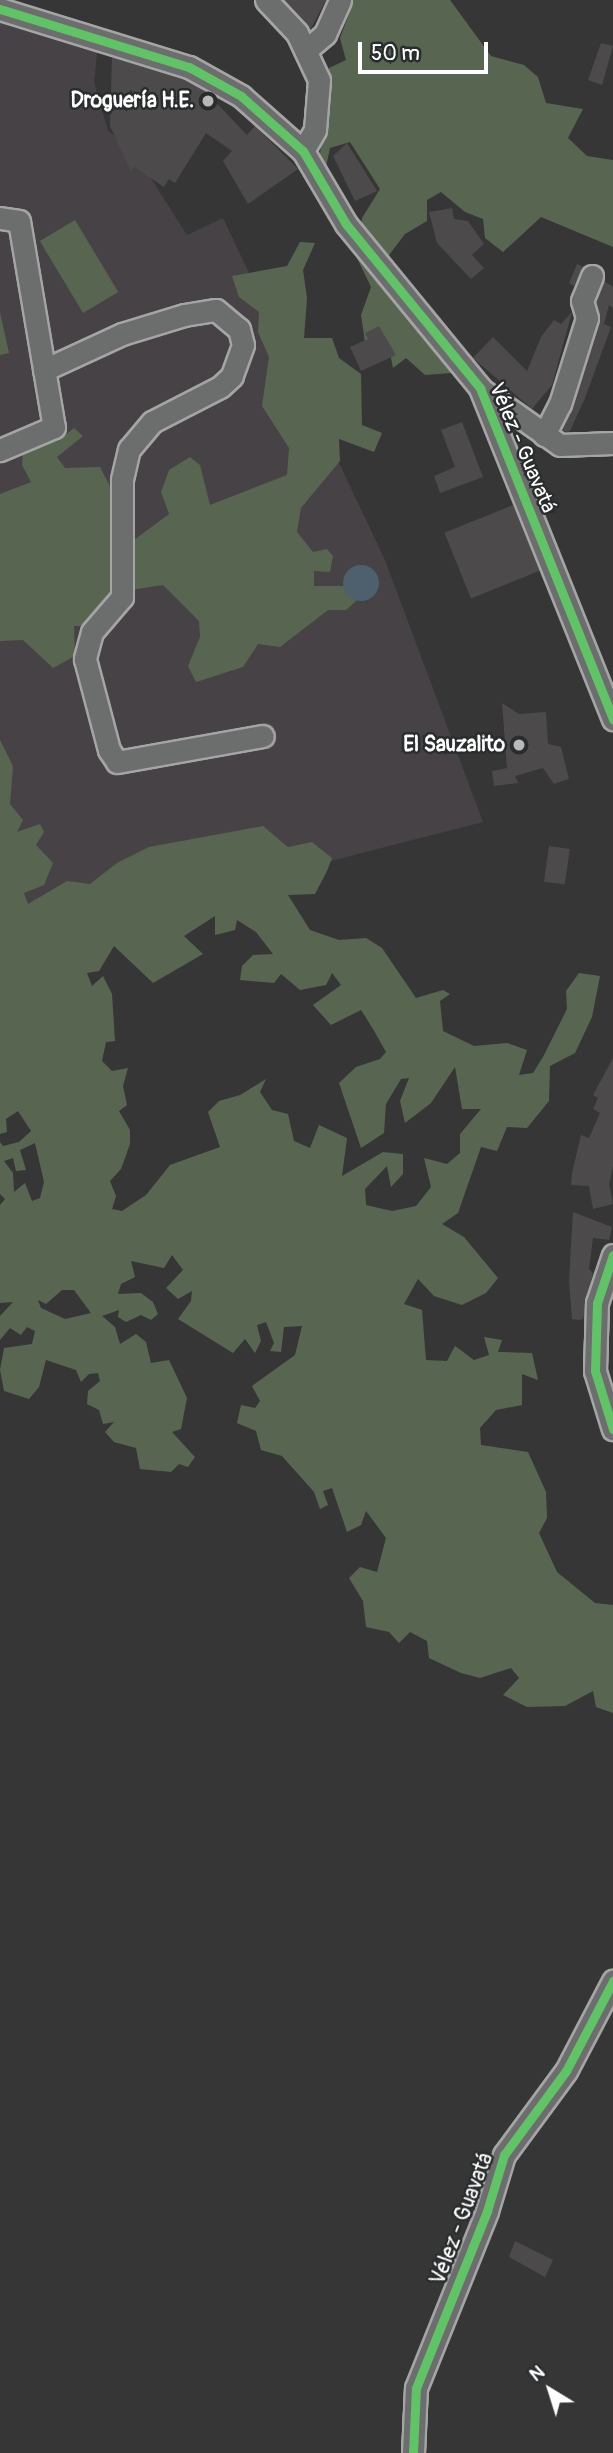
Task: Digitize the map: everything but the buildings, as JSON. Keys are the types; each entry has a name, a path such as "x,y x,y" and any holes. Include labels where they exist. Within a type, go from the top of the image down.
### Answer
{"street":[{"path":"266,0 298,33 319,90 316,130 303,150"},
{"path":"306,50 325,34 340,0"},
{"name":"Vélez - Guavatá","path":"0,9 189,67 241,96 303,150 346,224 480,388 613,719"},
{"path":"0,218 19,221 54,427 0,450"},
{"path":"544,435 560,404 587,318 582,301 592,276"},
{"path":"44,370 122,334 184,315 216,310 239,329 243,345 232,376 220,387 152,422 129,449 122,480 122,597 92,632 85,659 109,750 117,762 263,736"},
{"path":"480,388 560,445 613,443"},
{"path":"613,1255 597,1303 595,1371 613,1429"},
{"name":"Vélez - Guavatá","path":"413,2453 416,2388 487,2211 504,2155 566,2071 613,1981"}],"shaded area":[{"path":"0,7 98,44 94,82 108,131 131,147 187,235 223,218 385,560 483,822 0,946"}],"green space":[{"path":"349,0 450,0 491,56 524,65 538,77 546,103 583,109 568,138 587,156 613,160 613,247 541,217 503,252 485,238 483,219 465,212 441,192 427,200 427,221 405,234 386,259 452,357 451,373 425,375 406,358 393,368 390,353 365,342 361,315 371,287 357,258 362,218 380,189 350,142 330,148 325,172 319,164 329,68 346,60 340,38 351,9"},
{"path":"75,220 118,292 83,313 40,241"},
{"path":"300,242 315,243 303,270 307,298 304,338 332,338 339,358 361,374 362,425 382,433 374,452 339,439 340,461 301,508 297,532 313,552 327,549 333,556 330,572 314,571 314,586 347,586 356,601 346,610 328,610 280,647 258,644 243,667 196,682 188,666 200,637 199,621 163,585 117,592 105,600 110,613 96,626 74,626 75,656 53,668 23,640 0,641 0,494 31,482 22,465 23,450 51,424 63,437 74,428 83,436 57,457 65,468 100,467 113,492 122,549 169,514 161,492 169,470 190,457 200,465 210,505 287,475 289,448 262,406 269,357 258,332 259,312 239,297 232,276 287,266"},
{"path":"0,312 9,353 0,355"},
{"path":"0,740 13,766 10,804 23,820 17,832 40,824 44,832 36,845 53,863 44,885 24,893 28,904 67,881 90,884 117,863 149,847 263,826 288,847 312,842 332,858 327,871 315,894 288,895 310,930 339,940 366,938 382,948 416,998 443,990 450,994 440,1001 443,1031 474,1046 507,1043 527,1050 519,1075 533,1073 543,1057 567,1009 566,991 579,973 600,976 592,1017 575,1053 550,1066 549,1101 527,1128 507,1127 497,1151 481,1147 458,1213 442,1224 464,1237 498,1278 486,1293 462,1305 434,1296 418,1279 404,1304 422,1310 426,1360 447,1361 455,1346 474,1360 489,1355 484,1337 502,1340 498,1352 532,1353 538,1380 522,1374 522,1405 496,1410 480,1428 481,1445 528,1452 546,1492 547,1518 539,1533 557,1572 595,1603 613,1605 613,1713 596,1707 593,1691 565,1706 527,1707 503,1695 519,1678 511,1668 480,1678 461,1673 429,1658 427,1641 410,1632 399,1643 389,1632 366,1627 363,1601 349,1578 360,1567 377,1572 386,1538 366,1511 361,1525 347,1532 332,1488 323,1491 328,1505 320,1509 314,1492 282,1456 261,1450 256,1431 237,1423 241,1405 255,1408 260,1401 252,1386 295,1355 302,1326 284,1327 281,1352 270,1351 274,1343 266,1322 257,1325 261,1341 255,1353 245,1339 233,1353 178,1319 191,1301 192,1291 178,1299 166,1288 183,1270 172,1255 164,1268 131,1261 135,1277 121,1284 118,1294 141,1293 153,1302 158,1314 151,1320 141,1315 126,1322 118,1317 119,1310 102,1316 115,1327 120,1344 136,1334 146,1342 151,1363 169,1360 187,1398 181,1429 172,1432 195,1457 188,1467 179,1464 171,1472 140,1469 136,1448 114,1442 105,1432 114,1422 103,1424 99,1410 87,1404 88,1391 100,1381 98,1373 89,1374 81,1382 76,1370 46,1360 39,1387 29,1399 4,1391 0,1370 4,1348 32,1344 35,1331 27,1327 21,1335 10,1328 0,1340 0,1316 13,1302 0,1303 0,1205 5,1199 0,1194 0,1142 3,1146 19,1142 31,1131 18,1111 6,1119 7,1132 0,1134","holes":["215,916 215,935 235,930 237,920 256,932 273,954 253,955 242,966 240,980 274,983 281,974 300,990 326,985 332,973 341,985 313,1005 331,1025 361,1010 373,1029 386,1052 380,1059 356,1067 339,1083 361,1148 384,1133 386,1104 401,1079 409,1078 400,1101 405,1123 431,1103 455,1067 462,1109 481,1109 460,1134 460,1153 447,1164 424,1158 431,1187 416,1206 392,1211 366,1205 365,1189 387,1166 391,1187 403,1174 403,1154 383,1152 342,1176 347,1138 319,1125 310,1148 294,1141 288,1114 272,1110 260,1092 266,1079 240,1095 219,1101 208,1112 220,1147 170,1165 146,1195 122,1211 112,1209 116,1196 110,1181 121,1169 130,1144 130,1130 119,1111 127,1105 123,1086 128,1068 112,1071 102,1061 106,1042 115,1041 112,994 103,976 92,986 87,973 99,971 114,946 153,983 203,954 184,936","35,1143 44,1182 40,1198 32,1201 25,1183 14,1192 13,1173 4,1161 13,1158 16,1171 26,1170 20,1150","62,1290 74,1290 91,1313 65,1319 41,1308 38,1300 46,1304"]}],"water":[{"path":"361,565 374,570 379,583 374,596 361,601 348,596 343,583 348,570"}],"cycle path":[{"path":"0,9 189,67 241,96 303,151 346,224 480,388 613,719"},
{"path":"613,1255 597,1303 595,1371 613,1429"},
{"path":"413,2453 416,2388 487,2211 504,2155 566,2071 613,1981"}],"place":[{"name":"Droguería H.E.","path":"208,101"},
{"name":"El Sauzalito","path":"519,745"}]}
